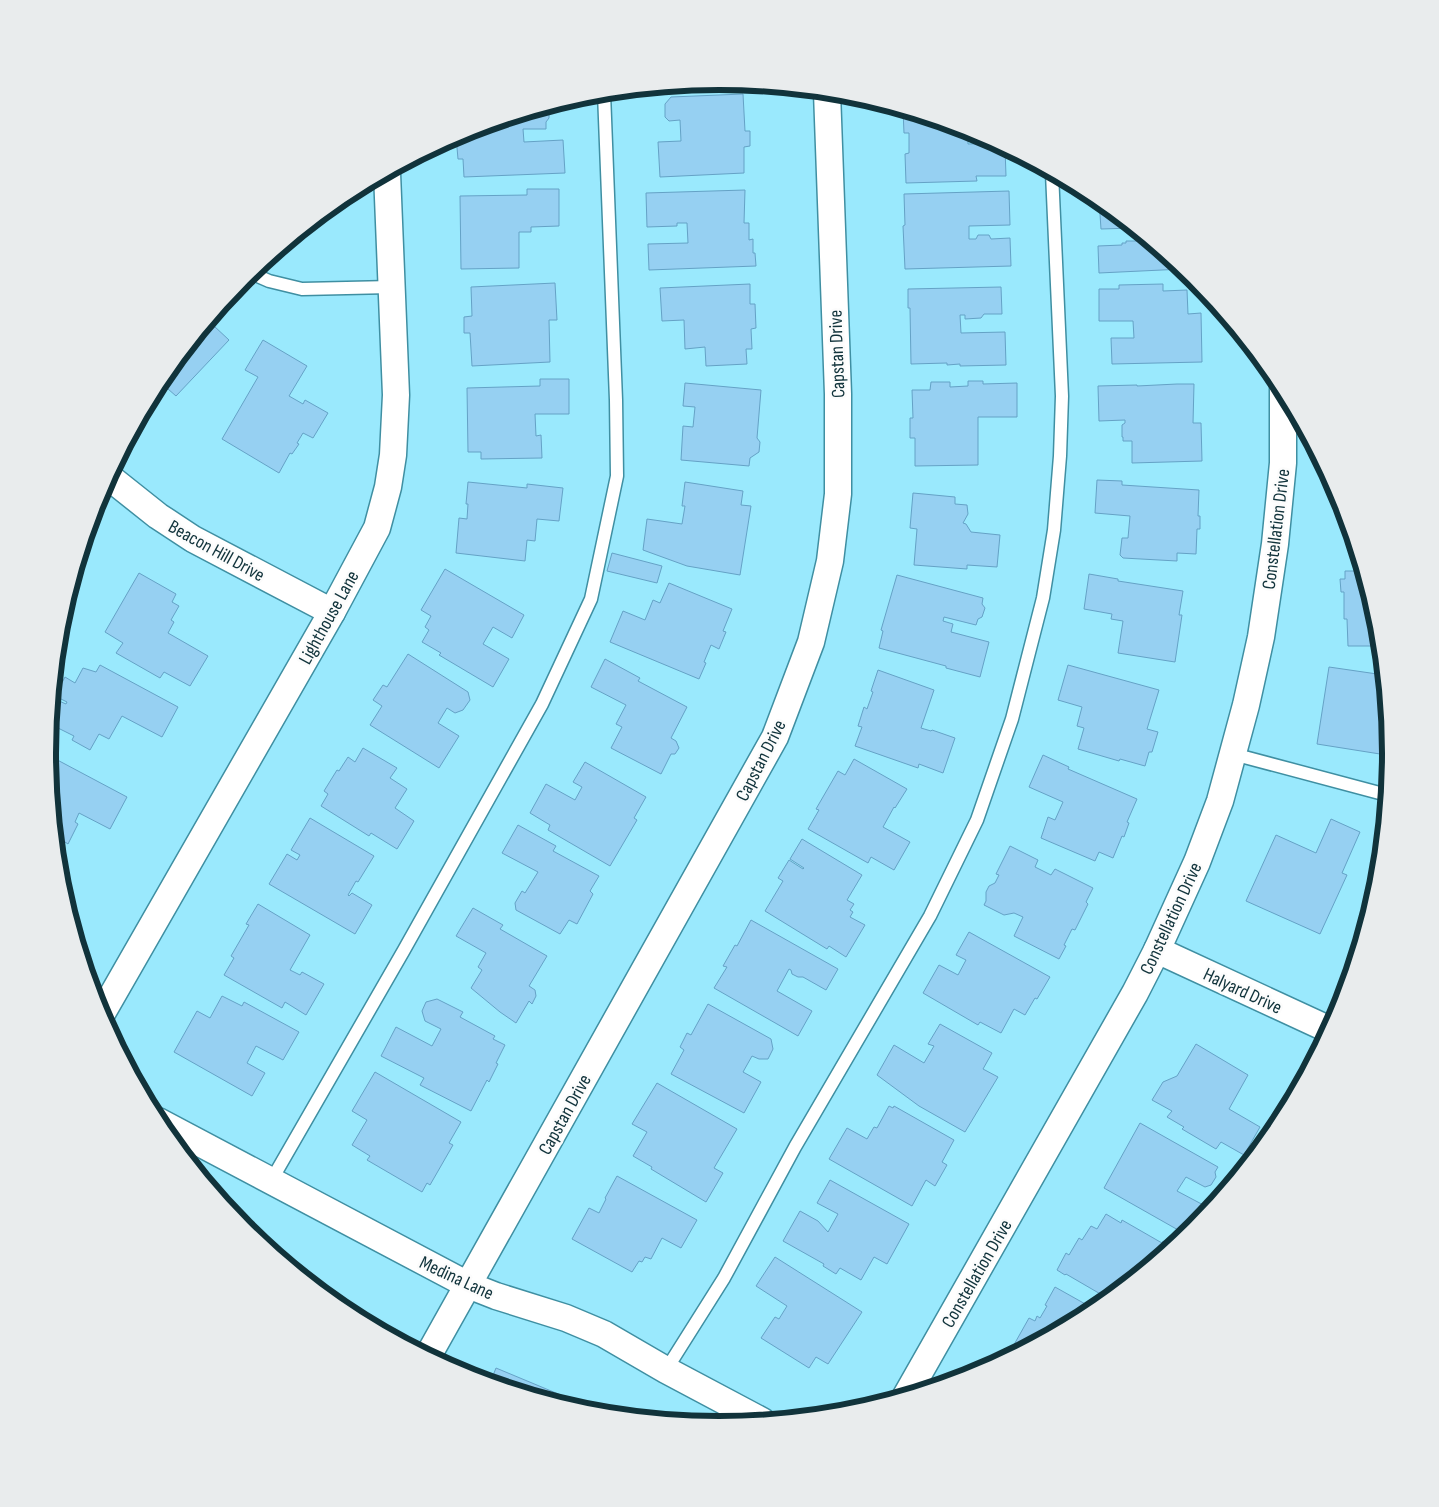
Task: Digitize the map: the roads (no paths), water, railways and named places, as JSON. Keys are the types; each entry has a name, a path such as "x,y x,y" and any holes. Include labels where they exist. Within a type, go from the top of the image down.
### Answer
{"street":[{"name":"Capstan Drive","path":"431,1350 775,737 811,642 830,561 838,494 838,394 827,99"},
{"name":"Lighthouse Lane","path":"106,1006 332,612 377,528 388,487 394,454 396,395 387,179"},
{"name":"Constellation Drive","path":"910,1388 1135,993 1197,862 1220,800 1261,637 1275,544 1283,463 1283,404"},
{"name":"Beacon Hill Drive","path":"115,482 158,516 193,539 332,612"},
{"name":"Halyard Drive","path":"1157,950 1323,1027"},
{"name":"Medina Lane","path":"173,1129 468,1285 574,1321 604,1334 666,1370 752,1416"}],"lane":[{"path":"270,1181 399,958 542,704 591,599 617,476 616,400 604,101"},
{"path":"666,1370 724,1278 795,1147 930,916 977,820 1012,719 1043,598 1054,530 1060,456 1062,396 1052,180"},
{"path":"260,277 302,289 391,287"},
{"path":"1233,754 1381,793"}]}
